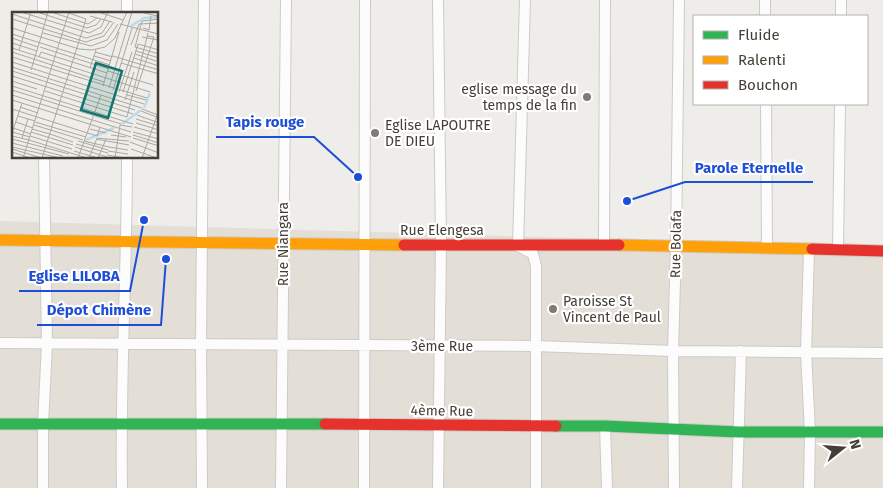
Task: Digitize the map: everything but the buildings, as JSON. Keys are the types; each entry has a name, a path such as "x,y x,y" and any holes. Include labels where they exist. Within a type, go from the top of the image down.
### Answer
{"street":[{"path":"202,488 201,345 204,0"},
{"name":"Rue Niangara","path":"282,488 286,0"},
{"path":"364,488 365,0"},
{"path":"438,0 441,244 438,488"},
{"path":"525,0 518,246 532,254 536,266 536,488"},
{"path":"604,246 605,0"},
{"name":"Rue Bolafa","path":"674,488 672,429 679,0"},
{"path":"765,0 765,15"},
{"path":"841,0 841,15"},
{"path":"766,105 766,248"},
{"path":"838,250 840,105"},
{"path":"43,488 43,424 47,344 44,159"},
{"path":"122,488 121,423 127,242 127,159"},
{"name":"Rue Elengesa","path":"0,240 766,248 883,251"},
{"path":"808,250 806,352 810,432 809,488"},
{"name":"3ème Rue","path":"0,343 535,346 673,351 883,352"},
{"path":"737,488 741,351"},
{"name":"4ème Rue","path":"0,424 202,423 605,426 739,432 883,432"},
{"path":"605,426 607,488"}],"shaded area":[{"path":"0,221 883,247 883,488 0,488"},
{"path":"94,304 120,305 119,325 96,325"}],"traffic: fast":[{"path":"0,424 325,424"},
{"path":"556,426 605,426 739,432 883,432"}],"traffic: slow":[{"path":"0,240 404,245"},
{"path":"619,245 812,249"}],"traffic: jam":[{"path":"404,245 619,245"},
{"path":"812,249 883,251"},
{"path":"325,424 556,426"}],"place":[{"name":"eglise message du temps de la fin","path":"587,97"},
{"name":"Eglise LAPOUTRE DE DIEU","path":"375,133"},
{"name":"Tapis rouge","path":"358,177"},
{"name":"Parole Eternelle","path":"627,201"},
{"name":"Eglise LILOBA","path":"144,220"},
{"name":"Dépot Chimène","path":"166,259"},
{"name":"Paroisse St Vincent de Paul","path":"553,309"}]}
